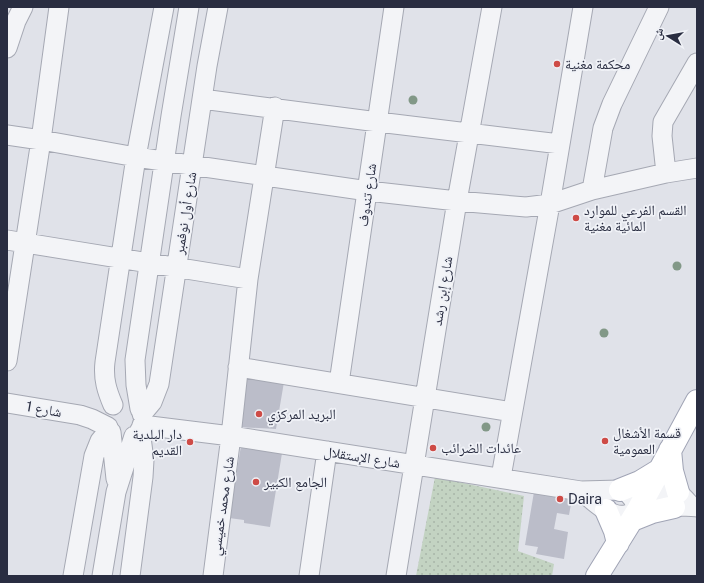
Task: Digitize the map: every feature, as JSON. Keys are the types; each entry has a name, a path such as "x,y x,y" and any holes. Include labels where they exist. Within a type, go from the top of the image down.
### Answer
{"main road":[{"path":"597,576 635,515 697,401"},
{"path":"635,515 685,503 672,471 670,450"},
{"path":"620,490 640,482 654,480"},
{"path":"606,510 615,531 618,543"}],"street":[{"path":"7,48 16,21 23,7"},
{"path":"7,361 16,241 41,140 59,7"},
{"path":"113,406 106,388 104,371 136,157 164,7"},
{"name":"شارع أول نوفمبر","path":"130,576 144,460 136,385 135,360 164,160 189,7"},
{"name":"شارع أول نوفمبر","path":"102,576 116,492 140,423 158,390 207,66 218,7"},
{"name":"شارع تندوف","path":"339,383 394,7"},
{"name":"شارع إبن رشد","path":"396,576 457,201 492,7"},
{"path":"501,478 550,204 583,7"},
{"path":"592,190 603,128 612,104 659,7"},
{"path":"666,173 662,136 663,122 697,63"},
{"path":"202,99 560,144"},
{"name":"شارع محمد خميسي","path":"213,576 232,436 248,279 275,107"},
{"path":"7,135 136,157 368,191 526,207 550,204 592,190 666,173 697,168"},
{"path":"16,241 248,279"},
{"name":"شارع أول نوفمبر","path":"113,406 135,360"},
{"path":"238,367 512,412"},
{"path":"126,401 136,405 140,423 130,438 120,438 110,430 107,416 113,406 126,401"},
{"name":"شارع 1","path":"7,403 80,415 92,419 110,430"},
{"name":"شارع 1","path":"80,415 113,406"},
{"name":"شارع الإستقلال","path":"140,423 581,491 620,490"},
{"path":"73,576 94,456 100,441 110,430"},
{"name":"شارع أول نوفمبر","path":"110,430 115,462 116,492"},
{"path":"309,576 327,451"},
{"path":"654,480 653,497 659,504 662,506 685,503"},
{"path":"581,491 606,510 617,515 635,515 628,493 620,490"}],"green space":[{"path":"435,477 524,496 518,551 554,564 552,576 416,576"}],"building":[{"name":"البريد المركزي","path":"246,377 284,382 276,429 237,427"},
{"name":"الجامع الكبير","path":"242,440 283,447 270,527 244,523 244,520 229,518"},
{"path":"534,492 573,493 569,515 557,513 554,529 568,532 564,559 536,554 538,547 525,545"}],"place":[{"name":"محكمة مغنية","path":"557,64"},
{"name":"القسم الفرعي للموارد المائية مغنية","path":"576,218"},
{"name":"البريد المركزي","path":"259,414"},
{"name":"قسمة الأشغال العمومية","path":"605,441"},
{"name":"دار البلدية القديم","path":"190,442"},
{"name":"عائدات الضرائب","path":"433,448"},
{"name":"الجامع الكبير","path":"256,482"},
{"name":"Daira","path":"560,499"}]}
